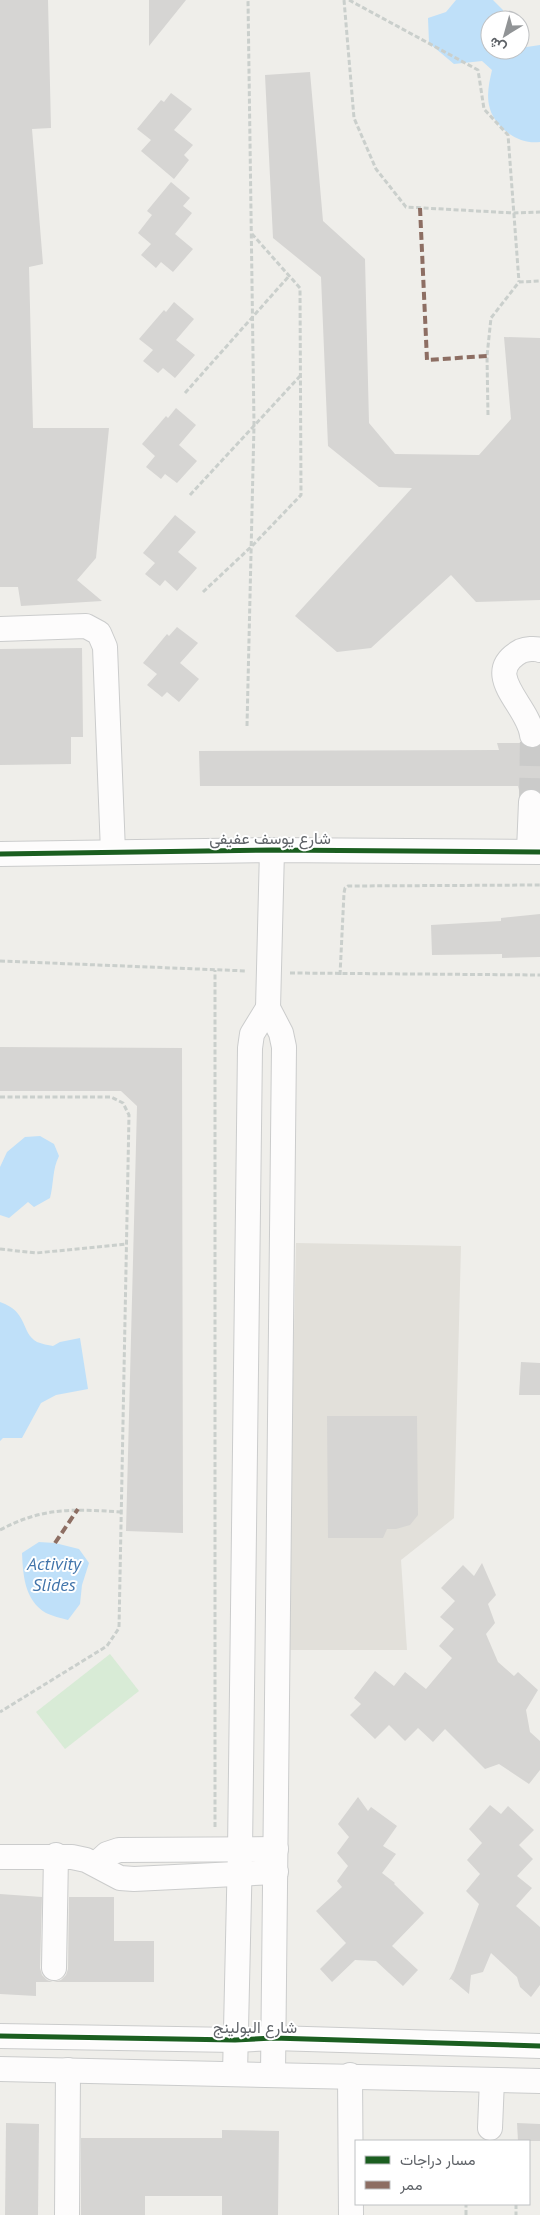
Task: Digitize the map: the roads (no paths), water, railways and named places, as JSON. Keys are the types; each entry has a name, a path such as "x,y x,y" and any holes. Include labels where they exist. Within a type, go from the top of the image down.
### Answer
{"street":[{"path":"0,629 86,626 99,633 105,647 113,852"},
{"path":"534,724 504,680 504,667 511,658 523,650 540,650"},
{"path":"531,802 534,852"},
{"path":"272,850 268,1008 281,1033 284,1047 273,2074"},
{"name":"شارع يوسف عفيفى","path":"0,854 272,850 534,852"},
{"path":"235,2074 240,1862 250,1048 252,1034 268,1008"},
{"path":"245,1449 281,1449"},
{"path":"96,1864 107,1854 119,1850 215,1850 240,1862"},
{"path":"0,1857 56,1855 86,1860 96,1864 109,1874 134,1879 240,1862 276,1861"},
{"path":"54,1968 56,1855"},
{"name":"شارع البولينج","path":"0,2036 235,2040 273,2038 540,2046"},
{"path":"0,2069 350,2075 540,2081"},
{"path":"67,2215 68,2070"},
{"path":"350,2075 351,2215"},
{"path":"490,2128 492,2080"}],"water":[{"path":"456,0 493,0 503,10 480,10 480,60 530,60 530,46 540,45 540,142 525,141 517,138 503,129 498,123 490,109 488,99 492,70 482,61 454,64 429,43 428,18 446,12"},
{"path":"40,1136 54,1144 59,1156 55,1166 50,1198 34,1207 28,1202 9,1218 0,1215 0,1167 7,1152 25,1137"},
{"path":"0,1302 16,1311 28,1333 37,1342 53,1346 60,1342 80,1338 88,1389 56,1395 41,1403 22,1438 3,1438 0,1441"},
{"name":"Activity Slides","path":"39,1542 55,1543 79,1549 89,1563 82,1585 80,1604 68,1620 46,1613 39,1608 33,1601 26,1586 22,1553"}],"tunnel":[{"path":"531,802 532,735"}]}
